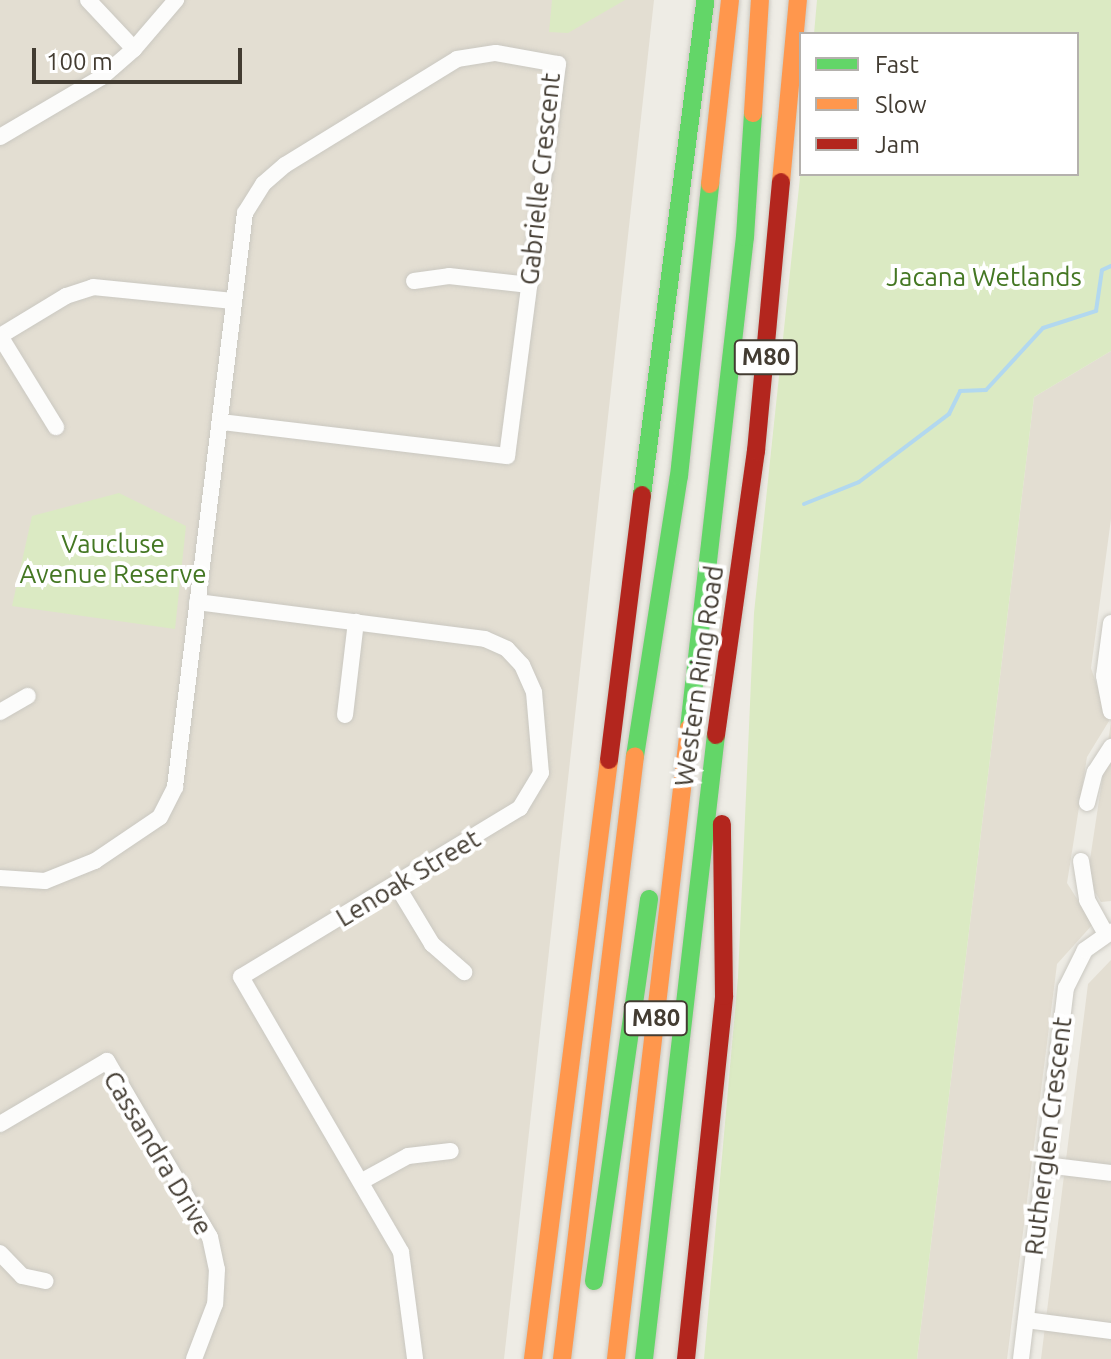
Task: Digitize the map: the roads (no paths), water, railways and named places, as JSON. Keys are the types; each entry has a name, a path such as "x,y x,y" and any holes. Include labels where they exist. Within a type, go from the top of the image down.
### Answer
{"highway":[{"path":"533,1359 705,0"},
{"path":"644,679 679,476 730,0"},
{"name":"Western Ring Road","path":"616,1359 691,676 745,237 760,0"},
{"name":"Western Ring Road","path":"644,1359 719,713 756,451 798,0"},
{"path":"562,1359 644,679 678,228"},
{"path":"591,1297 632,1004 691,676"},
{"path":"686,1359 724,996 719,713"}],"street":[{"path":"88,0 134,49"},
{"path":"0,137 102,77 134,49 176,0"},
{"name":"Gabrielle Crescent","path":"220,422 507,456 558,64 477,54 422,78 263,184 245,213 233,301"},
{"path":"414,281 449,276 529,285"},
{"path":"0,878 45,881 95,861 160,817 175,787 233,301 93,287 66,296 0,336 56,427"},
{"name":"Lenoak Street","path":"197,602 459,633 507,649 522,665 539,713 541,773 520,808 397,886 241,977 364,1180 401,1252 415,1359"},
{"path":"345,715 356,622"},
{"path":"1111,623 1104,664 1111,711"},
{"path":"0,712 28,696"},
{"path":"1087,803 1095,772 1111,747"},
{"path":"1081,861 1087,900 1109,933"},
{"path":"397,886 432,944 464,972"},
{"name":"Rutherglen Crescent","path":"1021,1359 1066,988 1085,950 1109,933"},
{"name":"Cassandra Drive","path":"0,1124 107,1061 210,1237 217,1269 215,1304 196,1358"},
{"path":"364,1180 408,1156 451,1151"},
{"path":"1045,1165 1111,1173"},
{"path":"0,1253 22,1276 45,1281"},
{"path":"1026,1320 1111,1331"}],"waterway":[{"path":"804,504 859,482 949,414 960,391 986,390 1043,328 1096,311 1102,270 1111,266"}],"park label":[{"name":"Jacana Wetlands","path":"984,277"},
{"name":"Vaucluse Avenue Reserve","path":"113,559"}]}
